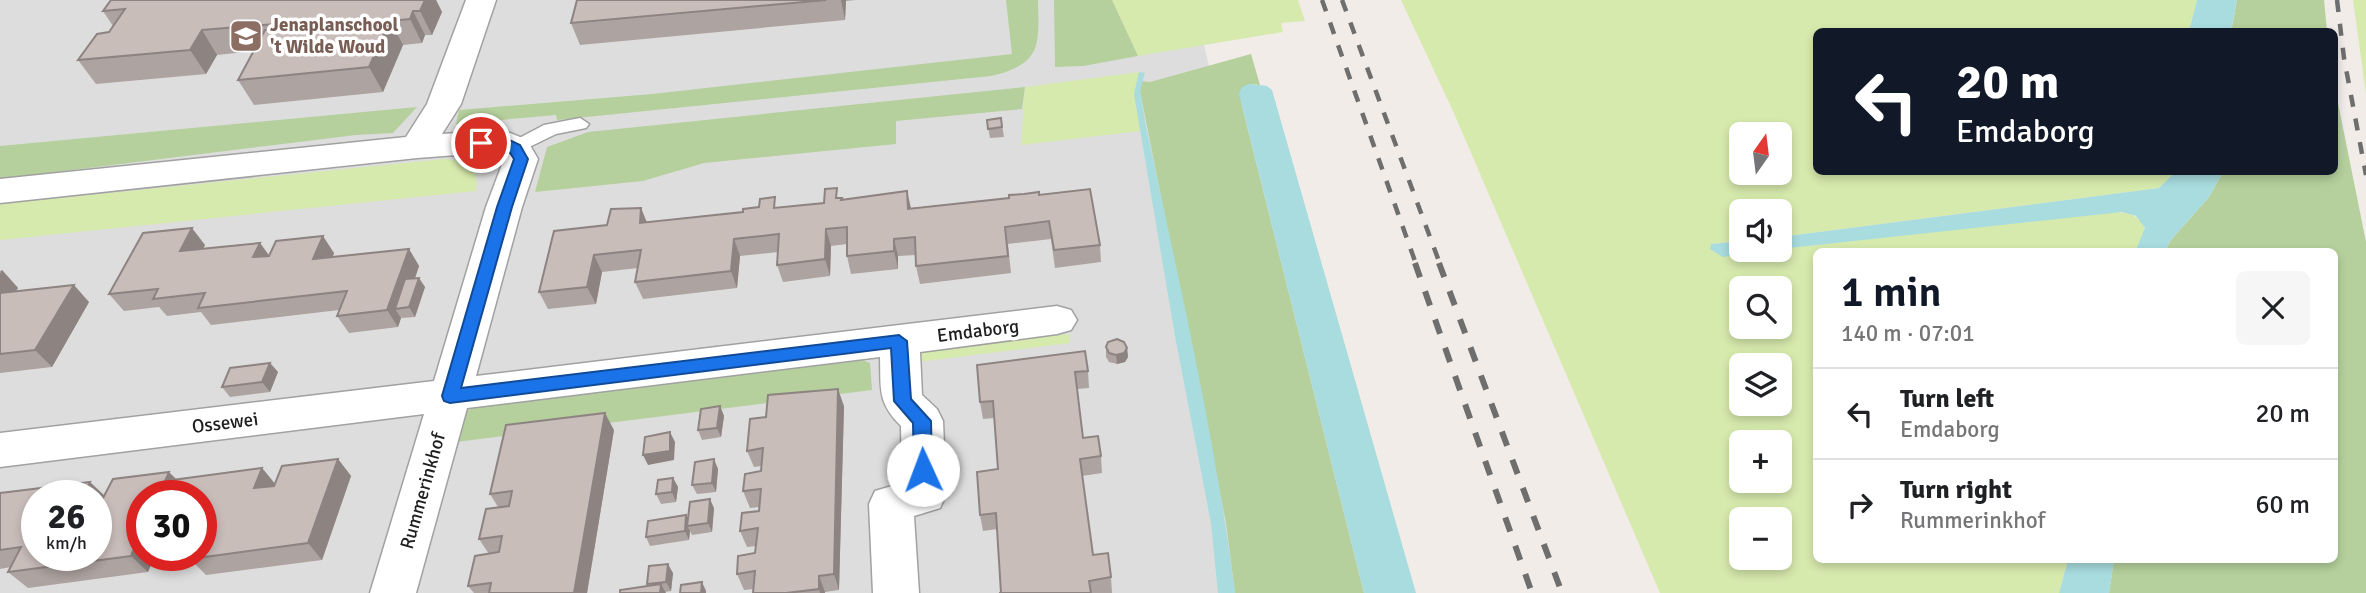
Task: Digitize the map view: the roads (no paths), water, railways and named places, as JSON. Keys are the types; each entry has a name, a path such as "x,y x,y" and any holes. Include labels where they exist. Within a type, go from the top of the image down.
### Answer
{"street":[{"path":"417,147 444,104 481,0"},
{"path":"0,191 417,147 503,141 515,148"},
{"name":"Rummerinkhof","path":"393,593 521,159 515,148"},
{"name":"Emdaborg","path":"450,396 1057,320"},
{"path":"896,593 891,505 924,495 922,421 902,401 899,341"},
{"name":"Ossewei","path":"0,450 450,396"}],"lane":[{"path":"515,148 551,130 580,124"}],"water":[{"path":"2197,0 2237,0 2232,28 2190,28"},
{"path":"1139,72 1145,73 1140,91 1146,126 1207,417 1235,593 1218,593 1211,523 1175,336 1134,94"},
{"path":"1249,84 1267,86 1272,90 1416,593 1364,593 1239,93 1242,87"},
{"path":"2172,175 2221,175 2209,197 2167,248 2137,248 2145,228 2136,216 2122,212 1792,248 1792,235 2159,188"},
{"path":"1729,242 1729,256 1723,257 1710,249 1711,244"},
{"path":"2067,563 2114,563 2109,593 2059,593"}],"railway":[{"path":"1322,0 1416,264"},
{"path":"1342,0 1440,264"},
{"path":"2337,0 2344,58 2366,175"},
{"path":"1415,263 1532,593"},
{"path":"1439,263 1562,593"}],"place":[{"name":"Jenaplanschool 't Wilde Woud","path":"246,36"}]}
